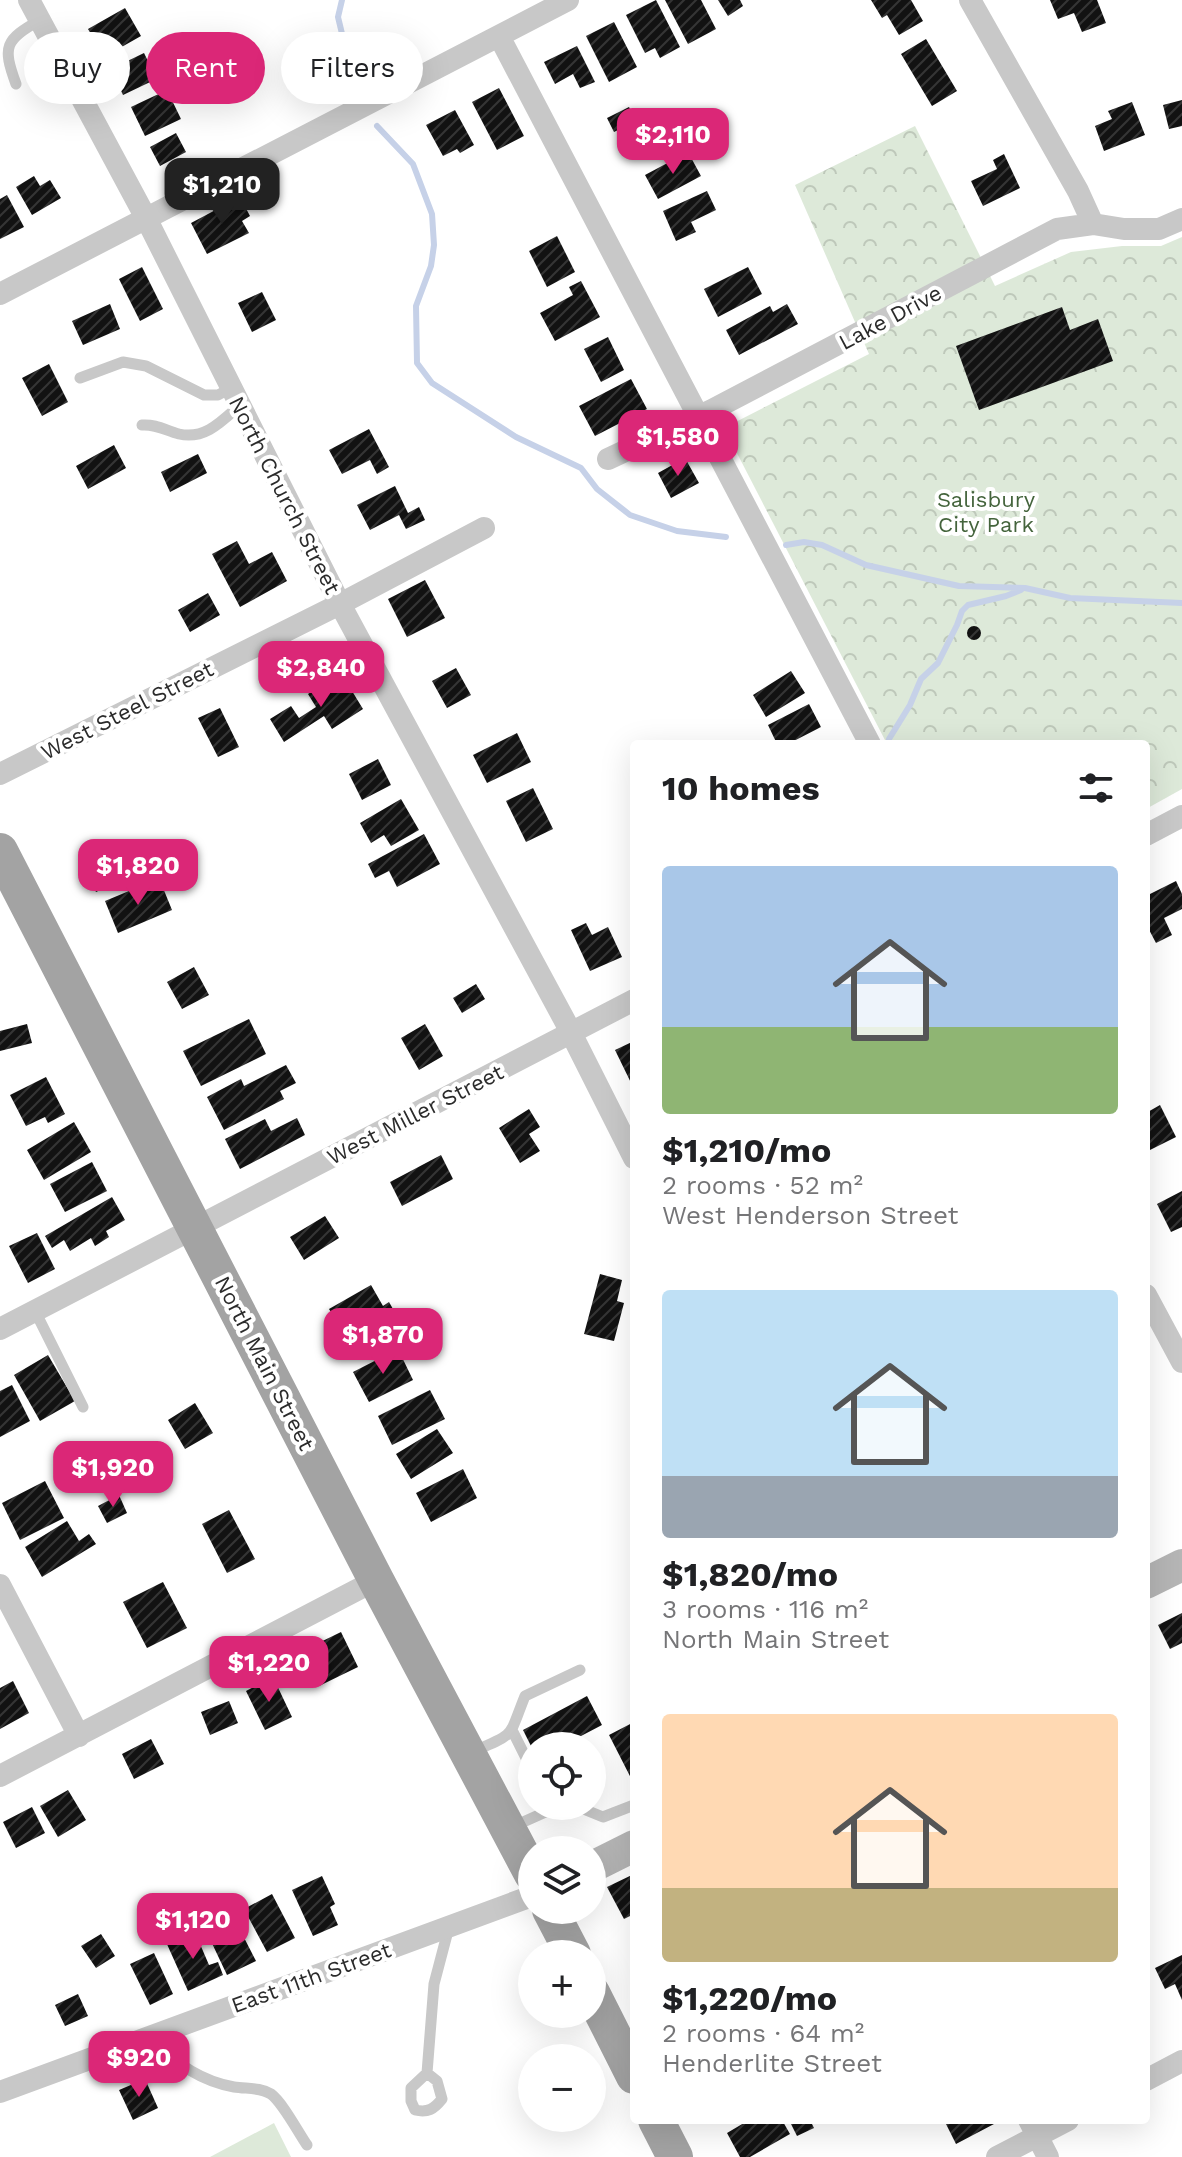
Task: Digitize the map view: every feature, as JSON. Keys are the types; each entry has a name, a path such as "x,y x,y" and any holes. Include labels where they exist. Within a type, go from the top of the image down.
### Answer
{"main road":[{"name":"North Main Street","path":"0,851 376,1580 518,1848"},
{"path":"606,2021 630,2068"},
{"path":"658,2124 675,2157"}],"street":[{"path":"0,294 568,0"},
{"path":"970,0 1078,191 1093,224"},
{"name":"North Church Street","path":"34,10 146,218 340,604 571,1033 630,1150"},
{"path":"499,36 868,740"},
{"name":"Lake Drive","path":"608,459 700,416 1057,229 1093,224 1124,229 1159,229 1182,219"},
{"path":"340,604 484,528"},
{"name":"West Steel Street","path":"0,774 340,604"},
{"path":"1150,833 1182,816"},
{"name":"West Miller Street","path":"0,1329 630,1002"},
{"path":"1150,1302 1182,1362"},
{"path":"1150,1581 1182,1565"},
{"path":"0,1776 376,1580"},
{"path":"0,1585 79,1736"},
{"path":"606,1860 630,1848"},
{"name":"East 11th Street","path":"0,2092 518,1901"},
{"path":"1150,2078 1182,2061"},
{"path":"997,2157 1033,2128 1048,2157"}],"lane":[{"path":"16,84 7,59 7,47 34,10"},
{"path":"80,378 123,362 146,366 204,395 236,396"},
{"path":"142,425 154,424 193,436 203,434 236,396"},
{"path":"35,1311 83,1407"},
{"path":"468,1753 513,1732 525,1696 580,1670"},
{"path":"513,1732 518,1742"},
{"path":"606,1816 630,1807"},
{"path":"508,1829 526,1820"},
{"path":"427,2073 434,1984 449,1927"},
{"path":"150,2037 185,2069 233,2087 259,2089 272,2095 307,2145"}],"green space":[{"name":"Salisbury City Park","path":"915,126 995,286 1071,252 1122,246 1161,246 1182,237 1182,789 1150,807 1150,740 885,740 724,428 869,354 795,185"},
{"path":"274,2123 291,2157 210,2157"}],"building":[{"path":"656,0 680,47 660,58 655,48 645,53 626,15"},
{"path":"665,0 701,0 716,29 688,44"},
{"path":"718,0 740,0 743,6 728,16"},
{"path":"871,0 911,0 923,21 899,35 887,15 882,18"},
{"path":"1050,0 1097,0 1106,23 1082,32 1074,13 1058,19"},
{"path":"125,8 141,36 130,42 130,32 90,32 88,29"},
{"path":"614,22 637,67 609,82 586,36"},
{"path":"926,39 957,91 932,106 901,54"},
{"path":"577,46 595,82 580,88 573,74 555,84 544,62"},
{"path":"144,53 146,57 146,84 130,92 130,60"},
{"path":"499,88 524,136 497,150 472,102"},
{"path":"146,100 146,104 174,104 181,119 145,136 131,107"},
{"path":"1182,100 1182,126 1169,129 1163,105"},
{"path":"1132,102 1145,135 1104,151 1095,126 1112,119 1108,111"},
{"path":"629,107 636,121 614,132 607,118"},
{"path":"455,110 474,145 460,153 457,149 443,156 426,125"},
{"path":"176,133 186,152 160,166 150,147"},
{"path":"688,152 701,176 658,199 645,175"},
{"path":"1004,154 1020,188 983,206 971,181 997,169 993,160"},
{"path":"34,176 40,186 50,180 61,198 32,215 16,187"},
{"path":"707,191 716,210 691,222 696,232 676,241 663,211"},
{"path":"7,195 24,227 0,239 0,199"},
{"path":"240,197 250,216 242,221 249,233 207,254 191,223"},
{"path":"557,236 575,272 547,287 529,251"},
{"path":"142,267 163,309 140,321 119,279"},
{"path":"748,267 762,294 718,317 704,289"},
{"path":"581,281 600,317 555,341 540,313 573,295 569,287"},
{"path":"262,292 276,320 252,332 238,303"},
{"path":"110,304 120,329 83,345 72,321"},
{"path":"787,304 798,324 739,355 726,330 770,306 773,312"},
{"path":"1062,307 1070,330 1098,319 1113,361 979,410 956,346"},
{"path":"608,337 624,370 601,382 584,349"},
{"path":"49,364 68,402 42,416 22,378"},
{"path":"631,379 647,409 595,436 579,406"},
{"path":"369,429 389,467 377,474 370,460 342,474 329,450"},
{"path":"114,445 126,468 88,489 76,466"},
{"path":"198,454 207,473 170,492 161,472"},
{"path":"685,458 699,483 671,498 658,473"},
{"path":"395,486 408,513 419,507 425,520 406,529 399,515 370,530 357,505"},
{"path":"237,541 249,564 272,552 287,581 240,607 212,554"},
{"path":"425,580 445,618 407,637 388,599"},
{"path":"208,593 220,615 190,632 178,610"},
{"path":"974,626 981,633 974,640 967,633"},
{"path":"456,668 471,695 447,708 432,681"},
{"path":"791,671 805,693 766,717 753,695"},
{"path":"341,673 363,709 332,729 324,716 284,742 270,719 291,706 299,718 316,707 308,694"},
{"path":"809,704 821,727 796,740 775,740 768,725"},
{"path":"220,708 239,747 218,757 198,718"},
{"path":"517,733 531,762 487,783 473,755"},
{"path":"378,759 391,785 362,800 349,774"},
{"path":"533,788 553,829 526,842 506,801"},
{"path":"401,799 419,830 391,846 384,835 371,843 360,823"},
{"path":"424,834 440,864 397,887 389,871 375,878 368,864"},
{"path":"123,846 136,873 96,892 83,865"},
{"path":"1176,881 1182,894 1182,909 1164,918 1172,935 1156,943 1150,932 1150,894"},
{"path":"161,883 172,910 118,933 105,901 141,886 143,890"},
{"path":"586,923 592,935 608,927 622,957 590,971 571,930"},
{"path":"194,967 209,995 182,1009 167,982"},
{"path":"476,984 485,999 462,1013 453,998"},
{"path":"249,1019 266,1054 201,1086 183,1051"},
{"path":"27,1024 32,1043 0,1051 0,1031"},
{"path":"425,1024 443,1056 419,1070 401,1038"},
{"path":"630,1043 630,1081 615,1050"},
{"path":"286,1065 296,1083 280,1091 284,1099 224,1130 207,1097 241,1079 244,1086"},
{"path":"46,1077 65,1114 48,1123 45,1117 26,1126 10,1095"},
{"path":"1160,1105 1176,1137 1150,1150 1150,1111"},
{"path":"529,1109 540,1127 529,1134 540,1151 520,1163 499,1128"},
{"path":"297,1118 305,1135 240,1169 225,1139 265,1119 271,1131"},
{"path":"74,1122 91,1152 44,1180 27,1150"},
{"path":"441,1155 453,1179 402,1206 390,1182"},
{"path":"92,1162 107,1191 65,1212 50,1184"},
{"path":"1182,1191 1182,1227 1171,1232 1157,1204"},
{"path":"112,1197 125,1220 106,1231 109,1237 95,1246 91,1238 70,1251 64,1240 52,1248 45,1236"},
{"path":"325,1216 339,1238 304,1260 290,1237"},
{"path":"37,1233 55,1269 28,1283 9,1246"},
{"path":"600,1274 622,1280 617,1301 624,1303 614,1341 584,1334"},
{"path":"371,1285 383,1306 389,1302 397,1316 350,1344 329,1309"},
{"path":"398,1349 413,1380 369,1402 353,1372"},
{"path":"48,1355 75,1401 40,1421 14,1375"},
{"path":"12,1385 30,1421 0,1437 0,1391"},
{"path":"430,1390 445,1419 392,1445 378,1416"},
{"path":"195,1403 213,1433 185,1449 168,1420"},
{"path":"437,1429 453,1453 411,1479 396,1454"},
{"path":"463,1469 477,1498 431,1522 416,1493"},
{"path":"45,1481 64,1518 20,1540 2,1503"},
{"path":"119,1495 127,1513 107,1523 98,1506"},
{"path":"229,1510 255,1559 227,1573 202,1524"},
{"path":"67,1521 79,1541 89,1534 96,1544 42,1577 25,1547"},
{"path":"163,1582 187,1628 147,1648 123,1602"},
{"path":"1182,1613 1182,1643 1170,1649 1158,1625"},
{"path":"341,1632 358,1667 319,1686 302,1651"},
{"path":"273,1677 292,1717 265,1730 246,1691"},
{"path":"13,1681 29,1713 0,1729 0,1688"},
{"path":"587,1696 602,1725 589,1732 523,1730"},
{"path":"229,1701 238,1723 210,1735 201,1712"},
{"path":"630,1724 630,1776 609,1735"},
{"path":"151,1739 164,1764 134,1779 122,1754"},
{"path":"68,1790 86,1820 58,1837 40,1806"},
{"path":"32,1807 45,1833 16,1848 3,1822"},
{"path":"322,1876 335,1904 330,1907 338,1925 313,1936 292,1890"},
{"path":"630,1876 630,1916 624,1919 607,1887"},
{"path":"272,1894 295,1938 267,1952 244,1909"},
{"path":"237,1924 256,1961 227,1975 209,1937"},
{"path":"194,1930 209,1965 218,1962 223,1975 188,1991 166,1942"},
{"path":"101,1934 115,1956 96,1968 81,1946"},
{"path":"154,1953 173,1994 150,2005 130,1964"},
{"path":"1182,1955 1182,2000 1175,1984 1165,1989 1155,1968"},
{"path":"78,1994 88,2016 65,2026 55,2005"},
{"path":"145,2079 158,2108 133,2120 119,2090"},
{"path":"742,2124 784,2124 790,2134 750,2157 740,2157 727,2133"},
{"path":"791,2124 812,2124 814,2128 797,2136"},
{"path":"946,2124 994,2124 956,2144"}],"waterway":[{"path":"342,0 338,17 342,32"},
{"path":"377,126 413,164 432,214 434,245 431,266 416,306 417,363 432,383 516,437 581,468 597,489 630,515 677,531 726,537"},
{"path":"786,545 804,542 822,545 866,565 959,586 1025,588 1070,598 1182,603"},
{"path":"889,739 910,705 921,679 938,663 962,611 968,605 1021,590"}]}
